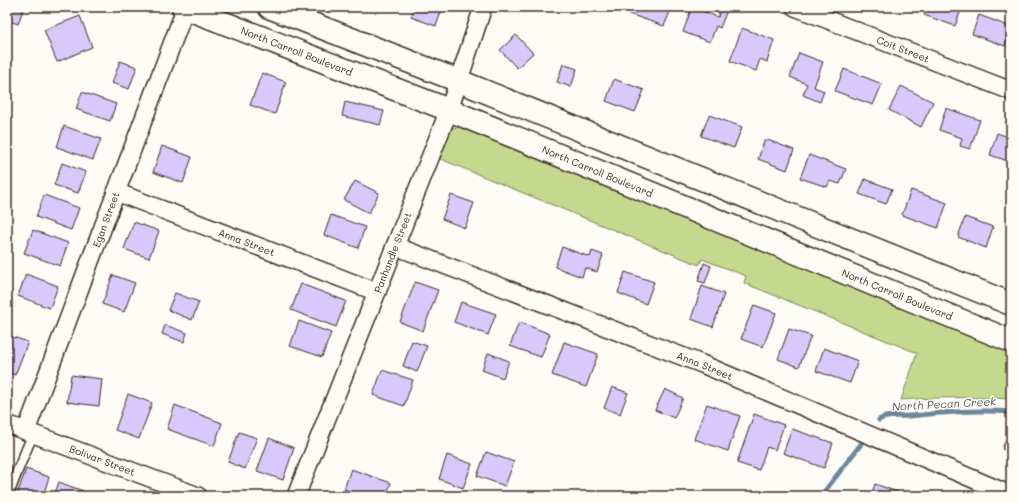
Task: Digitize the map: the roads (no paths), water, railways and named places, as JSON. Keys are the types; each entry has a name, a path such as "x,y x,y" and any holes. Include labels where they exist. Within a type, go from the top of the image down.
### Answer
{"main road":[{"name":"North Carroll Boulevard","path":"185,7 449,110 1011,341"},
{"path":"269,7 459,81 1011,304"}],"street":[{"name":"Egan Street","path":"30,432 116,192 185,7"},
{"name":"Panhandle Street","path":"296,496 449,110 482,7"},
{"name":"Coit Street","path":"795,7 1011,91"},
{"name":"Anna Street","path":"116,192 377,292"},
{"name":"Anna Street","path":"395,246 702,364 1011,495"},
{"name":"Bolivar Street","path":"7,424 198,496"}],"lane":[{"path":"8,496 30,432"}],"waterway":[{"name":"North Pecan Creek","path":"879,420 889,416 985,411 1011,412"},
{"name":"North Pecan Creek","path":"821,496 861,444"}]}
